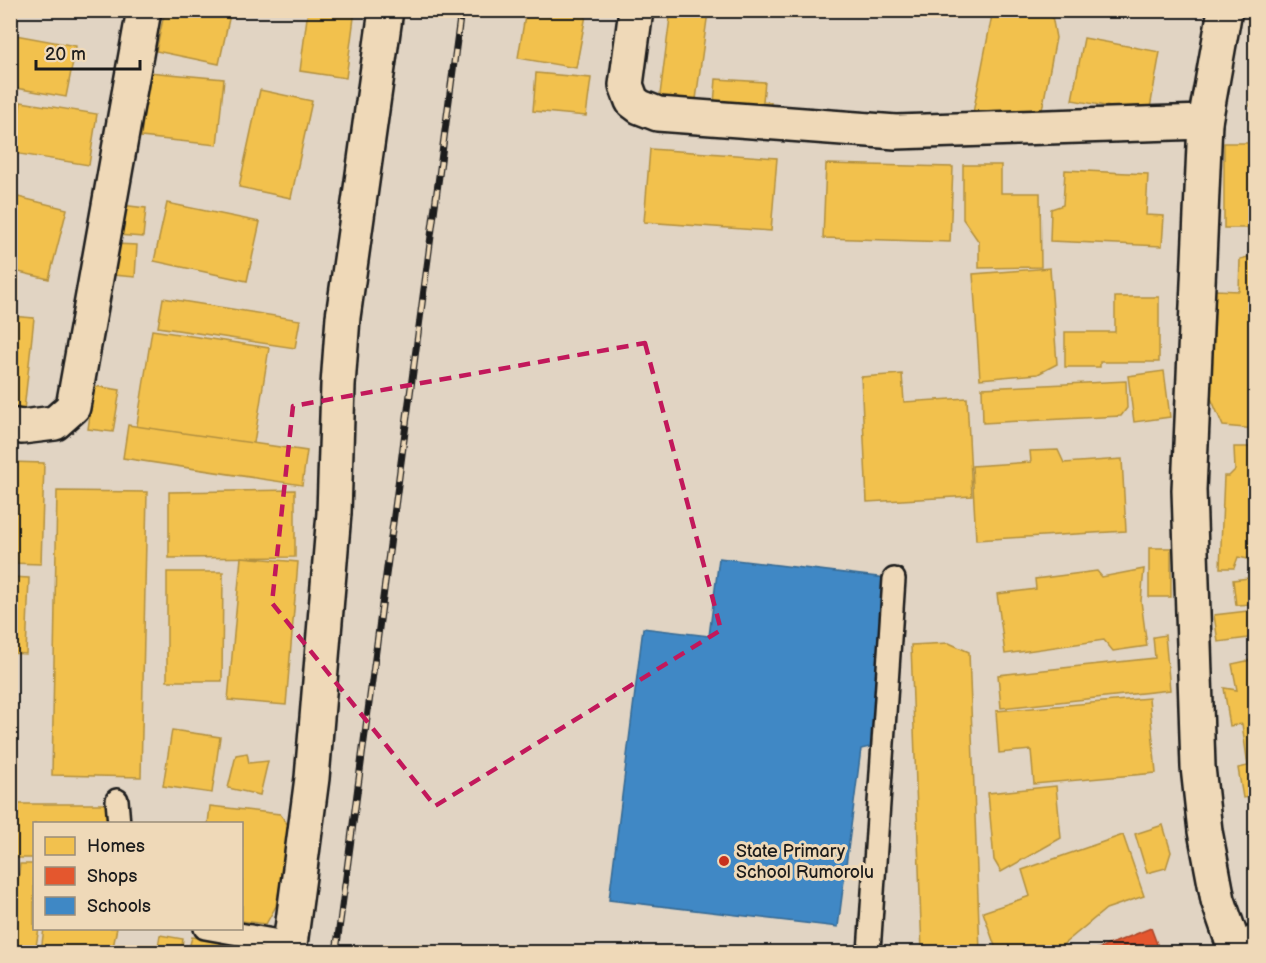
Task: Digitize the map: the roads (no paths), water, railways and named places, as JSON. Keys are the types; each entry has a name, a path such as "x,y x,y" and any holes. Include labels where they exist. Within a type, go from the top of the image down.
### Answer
{"street":[{"path":"10,425 22,427 55,423 73,407 144,10"},
{"path":"290,948 312,778 333,524 343,317 386,10"},
{"path":"636,10 626,85 632,100 640,107 658,114 896,132 1206,122"},
{"path":"1225,10 1206,122 1189,490 1198,766 1205,831 1218,900 1238,952 1256,942"}],"lane":[{"path":"869,952 894,579"},
{"path":"117,800 119,822"},
{"path":"214,930 290,948"}],"railway":[{"path":"336,952 461,10"}],"place":[{"name":"State Primary School Rumorolu","path":"724,861"}]}
